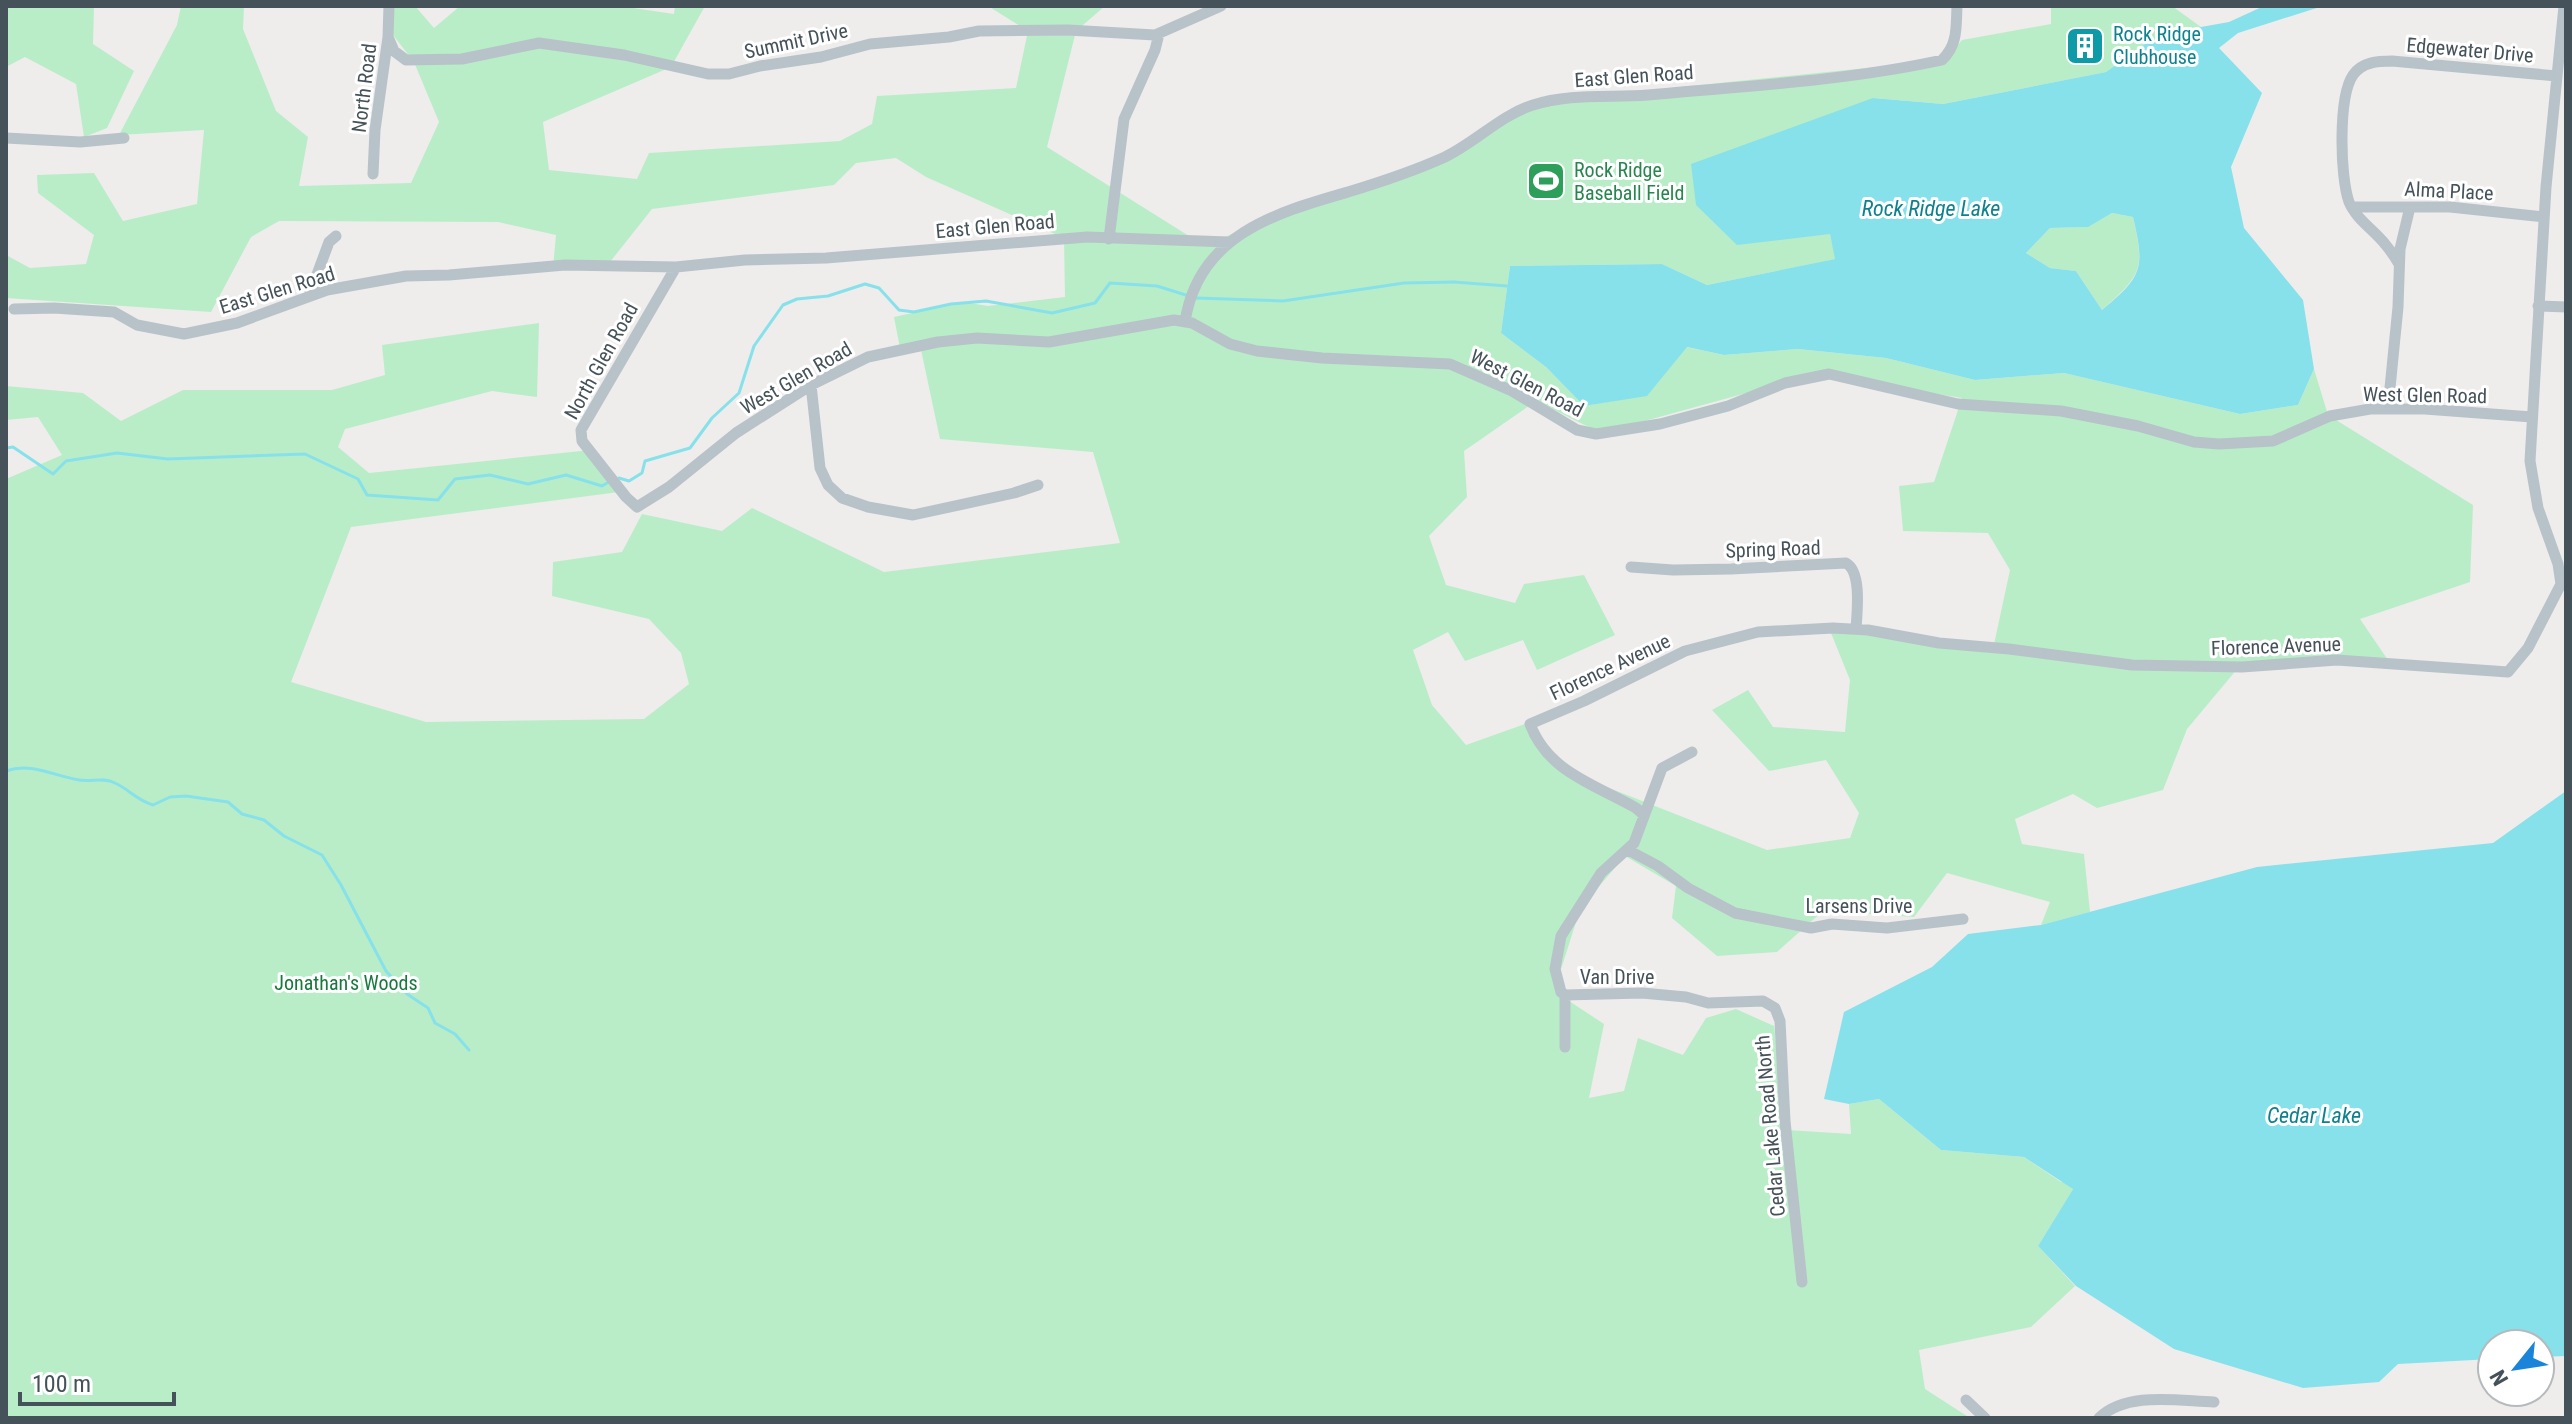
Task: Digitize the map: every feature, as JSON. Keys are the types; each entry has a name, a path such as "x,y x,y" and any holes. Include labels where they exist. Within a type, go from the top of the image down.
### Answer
{"street":[{"name":"North Road","path":"373,174 389,6"},
{"name":"Summit Drive","path":"388,37 394,51 406,60 462,59 539,43 624,55 708,74 729,74 760,66 809,60 870,44 949,37 979,31 1068,30 1159,34 1221,6"},
{"name":"East Glen Road","path":"14,309 114,312 137,325 184,334 237,323 327,290 406,276 565,265 676,267 1040,240 1229,242 1251,226 1285,210 1384,180 1446,156 1478,139 1509,116 1533,105 1563,99 1816,79 1942,60 1952,48 1957,6"},
{"name":"Florence Avenue","path":"1644,815 1553,762 1538,743 1530,724 1685,651 1758,632 1856,629 1939,643 2132,665 2242,667 2337,660 2486,668 2508,672 2528,648 2561,584 2562,564 2538,508 2530,461 2544,217 2557,76 2563,55 2564,6"},
{"path":"1109,239 1124,119 1159,34"},
{"name":"Edgewater Drive","path":"2352,207 2346,186 2343,107 2354,73 2364,65 2376,61 2416,61 2557,76"},
{"path":"6,138 80,142 124,138"},
{"path":"2352,207 2399,264"},
{"name":"Alma Place","path":"2352,207 2450,207 2544,217"},
{"path":"2388,408 2399,264 2410,207"},
{"path":"309,296 329,242 336,236"},
{"path":"1185,322 1191,291 1209,263 1229,242"},
{"name":"North Glen Road","path":"637,507 582,441 581,430 676,267"},
{"path":"2538,306 2566,307"},
{"name":"West Glen Road","path":"637,507 669,487 736,433 811,385 868,357 938,342 977,338 1049,342 1174,320 1192,323 1230,344 1257,351 1322,358 1450,364 1512,391 1577,430 1596,434 1660,424 1728,406 1785,383 1829,374 1958,404 2061,411 2138,426 2194,442 2219,444 2273,441 2330,416 2388,408 2532,417"},
{"path":"811,385 820,468 828,485 842,498 868,507 913,515 1038,485"},
{"name":"Spring Road","path":"1631,567 1731,569 1846,563 1855,573 1858,599 1856,629"},
{"name":"Van Drive","path":"1692,752 1662,768 1634,843 1601,873 1561,936 1555,969 1561,992 1565,995 1642,993 1686,997 1708,1003 1736,1002"},
{"name":"Larsens Drive","path":"1628,850 1735,913 1811,928 1832,924 1887,928 1963,919"},
{"path":"1565,995 1565,1047"},
{"name":"Cedar Lake Road North","path":"1736,1002 1768,1002 1775,1008 1780,1021 1785,1121 1802,1282"},
{"path":"1966,1400 1985,1418"},
{"path":"2099,1418 2115,1406 2143,1400 2214,1402"}],"green space":[{"path":"6,6 94,6 93,44 134,71 107,128 84,137 76,84 25,57 6,67"},
{"name":"Jonathan's Woods","path":"181,6 244,6 243,29 276,111 308,137 299,186 411,183 439,122 414,62 386,26 394,6 415,6 434,28 460,6 620,6 674,14 675,6 705,6 671,67 543,122 549,170 637,179 649,153 840,141 872,124 877,96 1016,88 1028,31 988,6 1105,6 1076,31 1047,147 1205,246 1310,199 1430,163 1534,102 1945,60 1962,40 2051,24 2051,6 2172,6 2201,27 2145,44 2106,72 1943,104 1873,98 1830,234 1836,259 1707,285 1662,264 1510,266 1501,333 1546,367 1584,406 1647,395 1686,347 1724,355 1798,349 1886,358 1975,380 2064,373 2240,414 2298,405 2314,369 2328,415 2473,505 2470,582 2360,619 2390,663 2238,668 2187,729 2163,790 2097,808 2073,794 2015,819 2022,844 2084,854 2090,912 2041,925 2050,902 1947,873 1914,917 1823,911 1777,952 1717,956 1672,918 1676,886 1625,856 1596,890 1577,919 1556,985 1557,993 1604,1024 1589,1098 1624,1091 1638,1038 1683,1055 1706,1018 1736,1009 1774,1026 1787,1130 1851,1134 1849,1104 1879,1099 1941,1150 2024,1157 2073,1189 2038,1246 2075,1286 2031,1327 1919,1350 1925,1389 1970,1418 6,1418 6,479 62,455 38,417 6,420 6,386 83,393 121,421 183,390 332,390 385,375 382,345 539,323 537,397 492,391 345,429 338,447 369,473 591,450 619,492 351,527 291,682 426,722 644,719 689,684 681,653 649,619 552,596 553,562 622,552 642,514 722,531 752,508 884,572 1120,543 1093,452 940,439 920,345 900,348 894,317 963,302 988,306 1065,297 1064,238 926,177 896,158 856,163 834,185 652,209 606,267 553,268 556,235 498,222 279,221 251,237 211,312 6,298 6,255 30,268 86,264 94,235 38,193 37,175 94,173 123,221 197,204 204,130 119,135 177,25","holes":["1815,374 1962,398 1934,482 1899,486 1903,531 1988,533 2010,570 1993,649 1829,628 1850,680 1845,732 1773,727 1748,690 1712,710 1769,771 1826,760 1859,813 1850,838 1767,850 1576,775 1525,724 1466,745 1432,705 1413,650 1448,632 1465,661 1523,640 1537,670 1615,635 1584,575 1524,584 1515,603 1446,585 1429,536 1467,497 1464,451 1536,401 1601,433"]},
{"path":"2112,213 2133,217 2139,260 2133,279 2102,310 2076,271 2050,268 2026,253 2050,228 2087,227"}],"water":[{"name":"Rock Ridge Lake","path":"2264,6 2323,6 2238,33 2219,48 2262,93 2231,167 2244,228 2303,300 2314,369 2298,405 2240,414 2064,373 1975,380 1886,358 1798,349 1724,355 1687,347 1647,396 1584,406 1546,367 1501,333 1510,266 1662,264 1707,285 1835,259 1830,234 1737,245 1696,205 1691,164 1873,98 1943,104 2106,72 2145,44 2229,22","holes":["2112,213 2133,217 2139,248 2137,270 2126,288 2102,310 2076,271 2050,268 2026,253 2050,228 2088,227"]},
{"name":"Cedar Lake","path":"2566,791 2566,1356 2556,1356 2556,1328 2476,1328 2476,1360 2398,1364 2379,1382 2303,1388 2174,1349 2076,1286 2038,1246 2073,1189 2024,1157 1941,1150 1879,1099 1849,1104 1824,1099 1844,1012 1932,967 1968,934 2041,925 2257,867 2493,843"}],"waterway":[{"path":"1196,298 1283,301 1404,283 1454,282 1507,286"},
{"path":"619,478 629,481 642,473 645,461 690,448 712,418 739,393 754,346 783,305 797,299 828,296 865,284 879,288 899,310 914,312 986,301 1052,313 1095,303 1110,283 1157,286 1189,296"},
{"path":"6,448 13,447 53,474 66,461 117,453 168,459 305,454 358,479 367,495 438,500 455,479 490,475 528,484 566,475 602,486 607,483"},
{"path":"6,771 24,768 79,780 111,781 153,805 170,797 186,796 228,802 242,814 264,820 284,836 322,855 386,971 407,994 428,1008 435,1023 455,1034 469,1050"}],"place":[{"name":"Rock Ridge Clubhouse","path":"2085,46"},
{"name":"Rock Ridge Baseball Field","path":"1546,181"}]}
